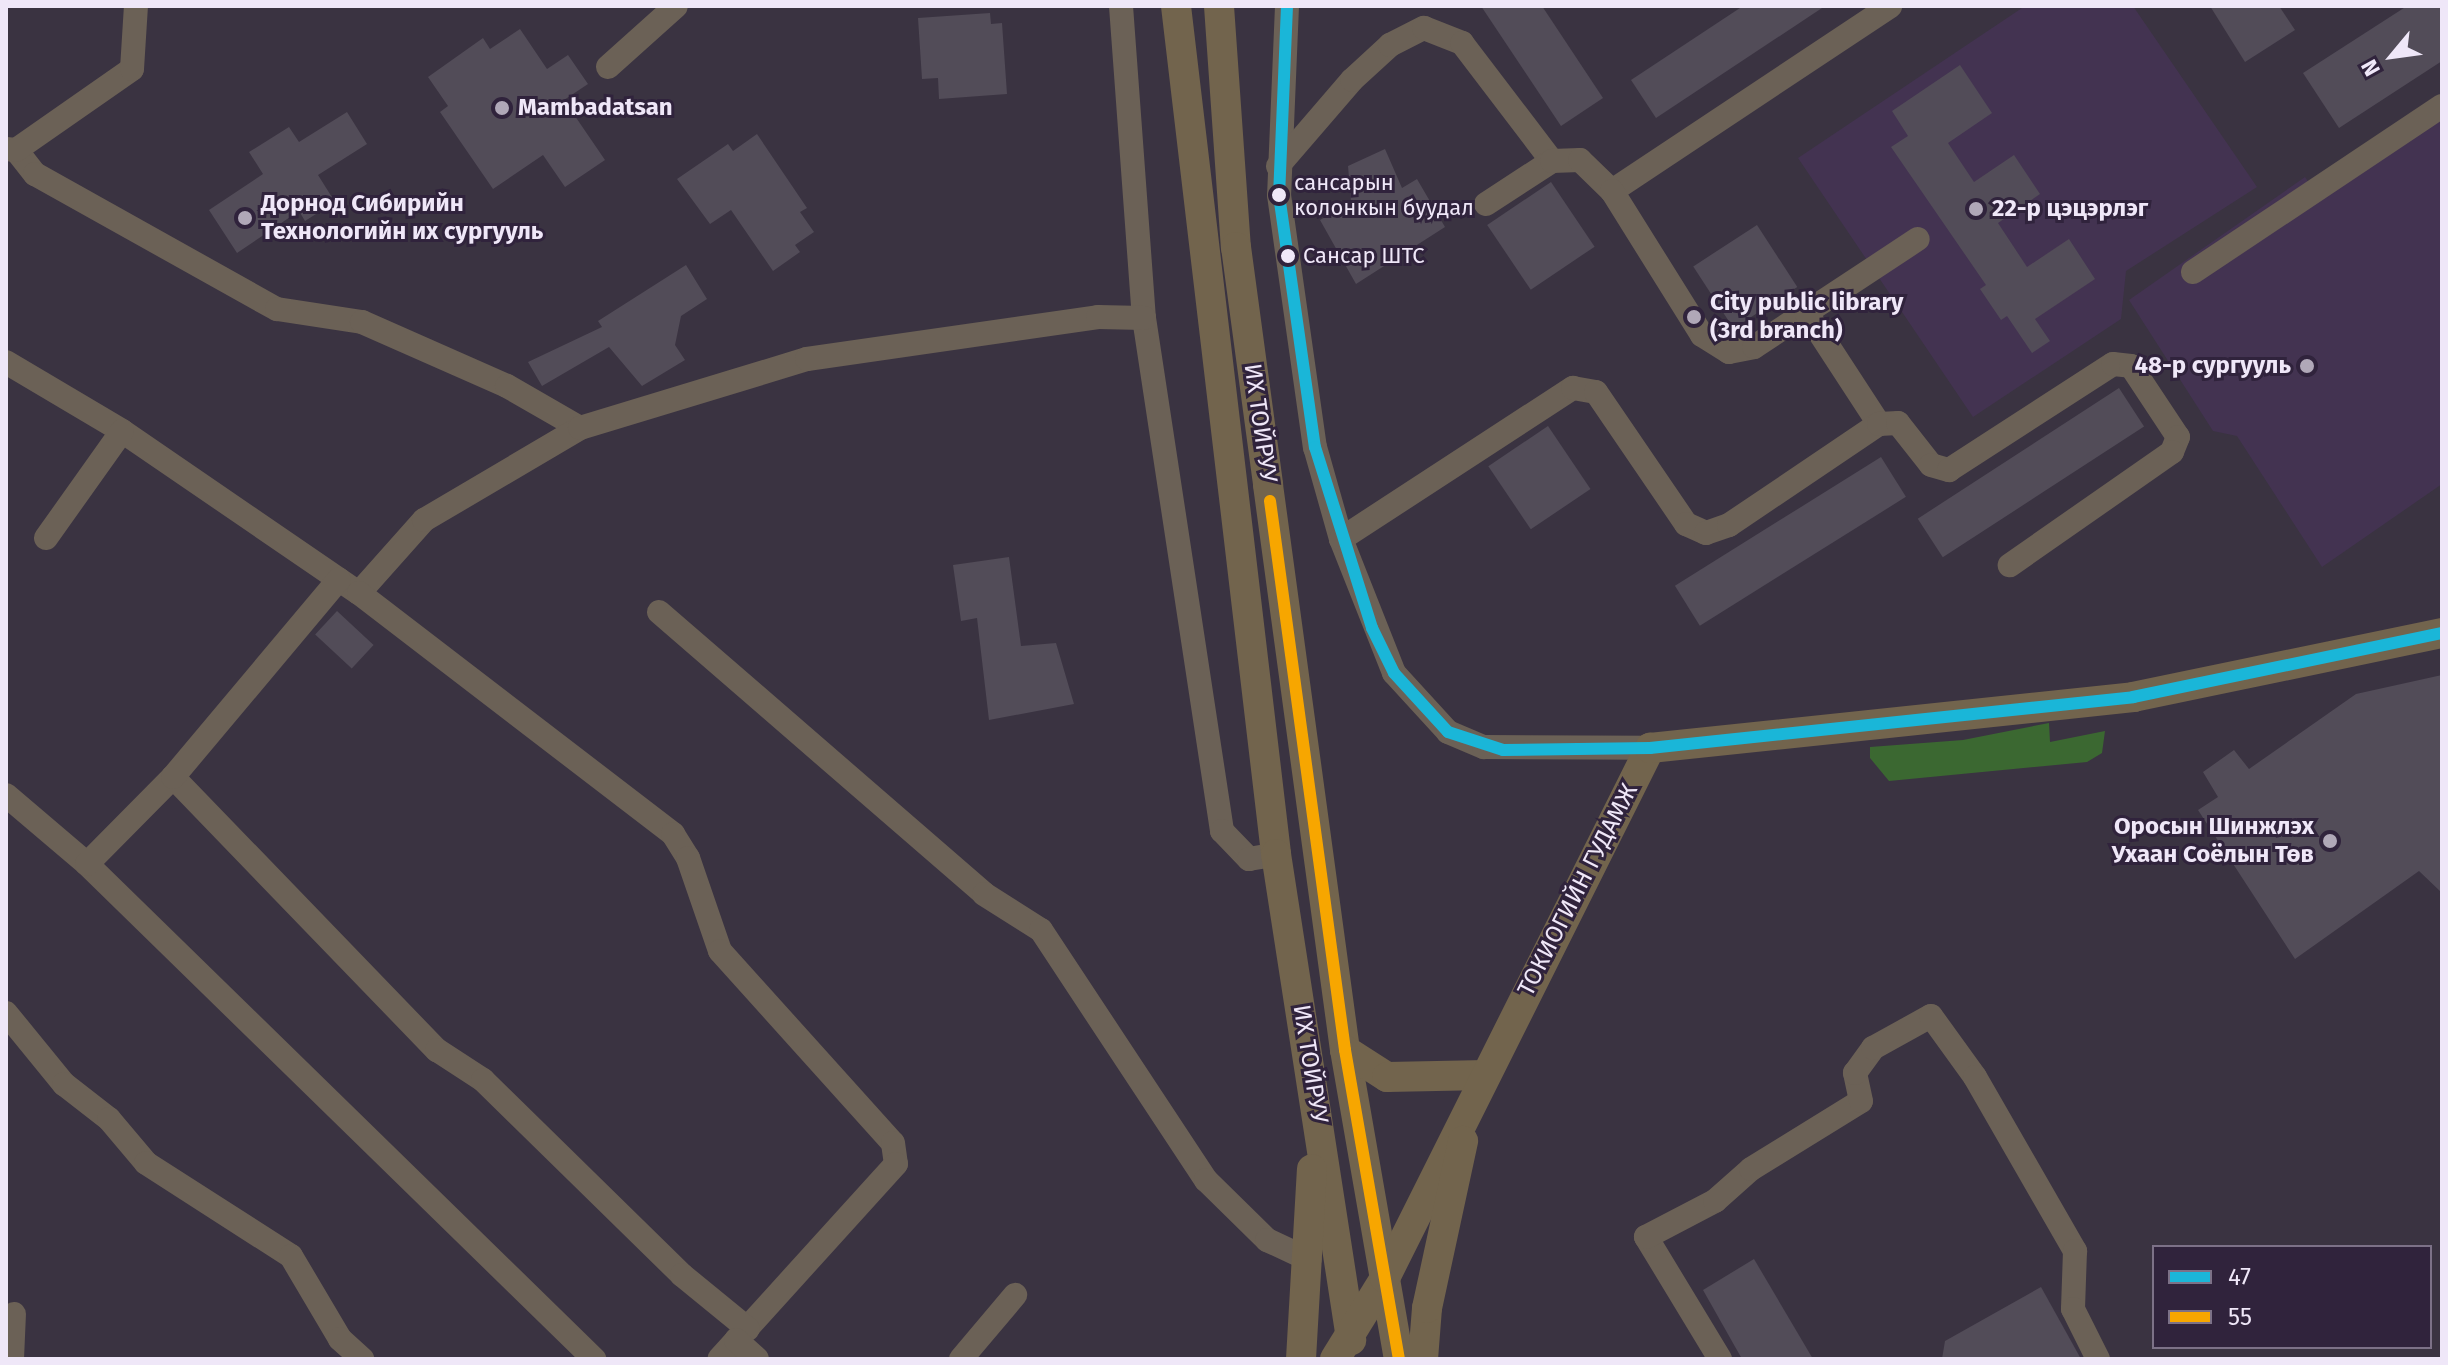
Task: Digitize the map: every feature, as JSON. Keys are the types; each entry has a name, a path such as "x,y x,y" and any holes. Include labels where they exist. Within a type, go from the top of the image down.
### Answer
{"main road":[{"name":"ИХ ТОЙРУУ","path":"1176,6 1276,854 1316,1091 1347,1351"},
{"name":"ИХ ТОЙРУУ","path":"1219,6 1236,247 1345,1050 1399,1359"},
{"path":"1650,748 2133,697 2442,633"},
{"name":"ТОКИОГИЙН ГУДАМЖ","path":"1347,1351 1650,748"},
{"path":"1345,1050 1387,1077 1486,1075"},
{"path":"1301,1359 1310,1260 1316,1091"},
{"path":"1423,1359 1427,1308 1452,1212 1467,1116"}],"street":[{"path":"136,6 132,69 11,149 35,174 277,309 362,322 507,386 580,428"},
{"path":"608,67 676,6"},
{"path":"1121,6 1144,318 1222,831 1249,859 1276,854"},
{"path":"1287,6 1278,166 1315,447 1341,539 1394,673 1448,732 1503,750 1650,748"},
{"path":"1612,191 1890,6"},
{"path":"1278,166 1352,80 1390,45 1424,28 1462,43 1552,161"},
{"path":"2193,272 2442,106"},
{"path":"1486,204 1552,161 1580,160 1612,191 1709,343 1742,351 1918,239"},
{"path":"1806,312 1879,424"},
{"path":"87,864 173,777 349,586 424,520 580,428 807,359 1098,317 1144,318"},
{"path":"6,362 122,431 349,586 673,834 688,858 720,951 893,1143 896,1164 719,1359"},
{"path":"1341,539 1573,388 1596,392 1686,524 1706,533 1729,525 1879,424 1898,423 1931,465 1949,470 2113,364 2131,366 2178,437 2172,452 2010,565"},
{"path":"46,538 122,431"},
{"path":"659,612 984,894 1041,930 1206,1180 1267,1240 1310,1260"},
{"path":"173,777 437,1050 483,1080 742,1334 757,1359"},
{"path":"6,795 87,864 594,1359"},
{"path":"6,1013 64,1084 109,1119 146,1163 291,1256 340,1339 362,1359"},
{"path":"1720,1359 1646,1237 1715,1201 1751,1169 1861,1101 1855,1073 1873,1048 1931,1016 1975,1077 2075,1251 2073,1309 2098,1359"},
{"path":"961,1359 1015,1295"},
{"path":"12,1359 14,1314"}],"shaded area":[{"path":"2025,6 2133,6 2257,187 2126,271 2121,319 1973,417 1798,158"},
{"name":"48-р сургууль","path":"2442,114 2442,484 2322,567 2237,436 2213,431 2129,300 2305,177 2316,193"}],"green space":[{"path":"2049,723 2050,742 2105,731 2102,753 2087,762 1889,781 1870,758 1870,747 1963,740"}],"building":[{"path":"1481,6 1542,6 1603,98 1561,126"},
{"path":"1743,6 1825,6 1656,118 1631,80"},
{"path":"2210,6 2279,6 2295,30 2245,62"},
{"path":"2407,6 2442,6 2442,61 2339,128 2303,73"},
{"path":"990,13 991,24 1002,23 1007,94 939,99 938,78 922,79 918,18"},
{"name":"Mambadatsan","path":"520,29 547,69 568,55 588,84 564,100 605,160 565,187 543,155 493,189 440,112 448,106 428,77 483,38 490,49"},
{"name":"22-р цэцэрлэг","path":"1960,65 1992,113 1948,143 1974,182 2014,155 2040,194 1998,223 2027,267 2069,239 2095,279 2035,319 2050,341 2032,353 2007,316 2001,320 1980,289 1986,285 1891,147 1908,136 1892,111"},
{"path":"347,112 367,144 318,175 335,202 305,221 299,211 237,253 209,210 263,174 249,152 289,127 299,142"},
{"path":"757,134 807,208 800,212 814,232 795,245 800,252 773,271 731,210 710,224 677,179 728,144 733,151"},
{"path":"1385,149 1402,188 1417,179 1445,227 1356,284 1320,220 1351,202 1348,166"},
{"path":"1551,182 1595,247 1531,290 1487,225"},
{"path":"1757,225 1797,287 1734,328 1693,266"},
{"path":"686,265 707,299 681,316 675,345 685,360 642,386 609,347 542,386 528,362 602,327 598,321"},
{"path":"2119,388 2144,427 1943,557 1918,519"},
{"path":"1548,426 1590,489 1531,529 1488,466"},
{"path":"1881,457 1906,497 1700,626 1675,586"},
{"path":"1009,557 1021,646 1056,643 1074,704 989,720 977,618 961,621 953,565"},
{"path":"337,611 374,645 352,669 315,634"},
{"name":"Оросын Шинжлэх Ухаан Соёлын Төв","path":"2442,675 2442,893 2419,871 2295,959 2198,810 2218,797 2203,772 2234,750 2249,769 2356,694"},
{"path":"1754,1259 1813,1359 1742,1359 1703,1290"},
{"path":"2041,1287 2081,1359 1942,1359 1945,1341"}],"transit line":[{"name":"47","path":"1287,6 1279,195 1315,447 1372,628 1394,673 1448,732 1503,750 1650,748 2133,697 2442,633"},
{"name":"55","path":"1270,501 1345,1050 1399,1359"}],"place":[{"name":"Mambadatsan","path":"502,108"},
{"name":"сансарын колонкын буудал","path":"1279,195"},
{"name":"22-р цэцэрлэг","path":"1976,209"},
{"name":"Дорнод Сибирийн Технологийн их сургууль","path":"245,218"},
{"name":"Сансар ШТС","path":"1288,256"},
{"name":"City public library (3rd branch)","path":"1694,317"},
{"name":"48-р сургууль","path":"2307,366"},
{"name":"Оросын Шинжлэх Ухаан Соёлын Төв","path":"2330,841"}]}
